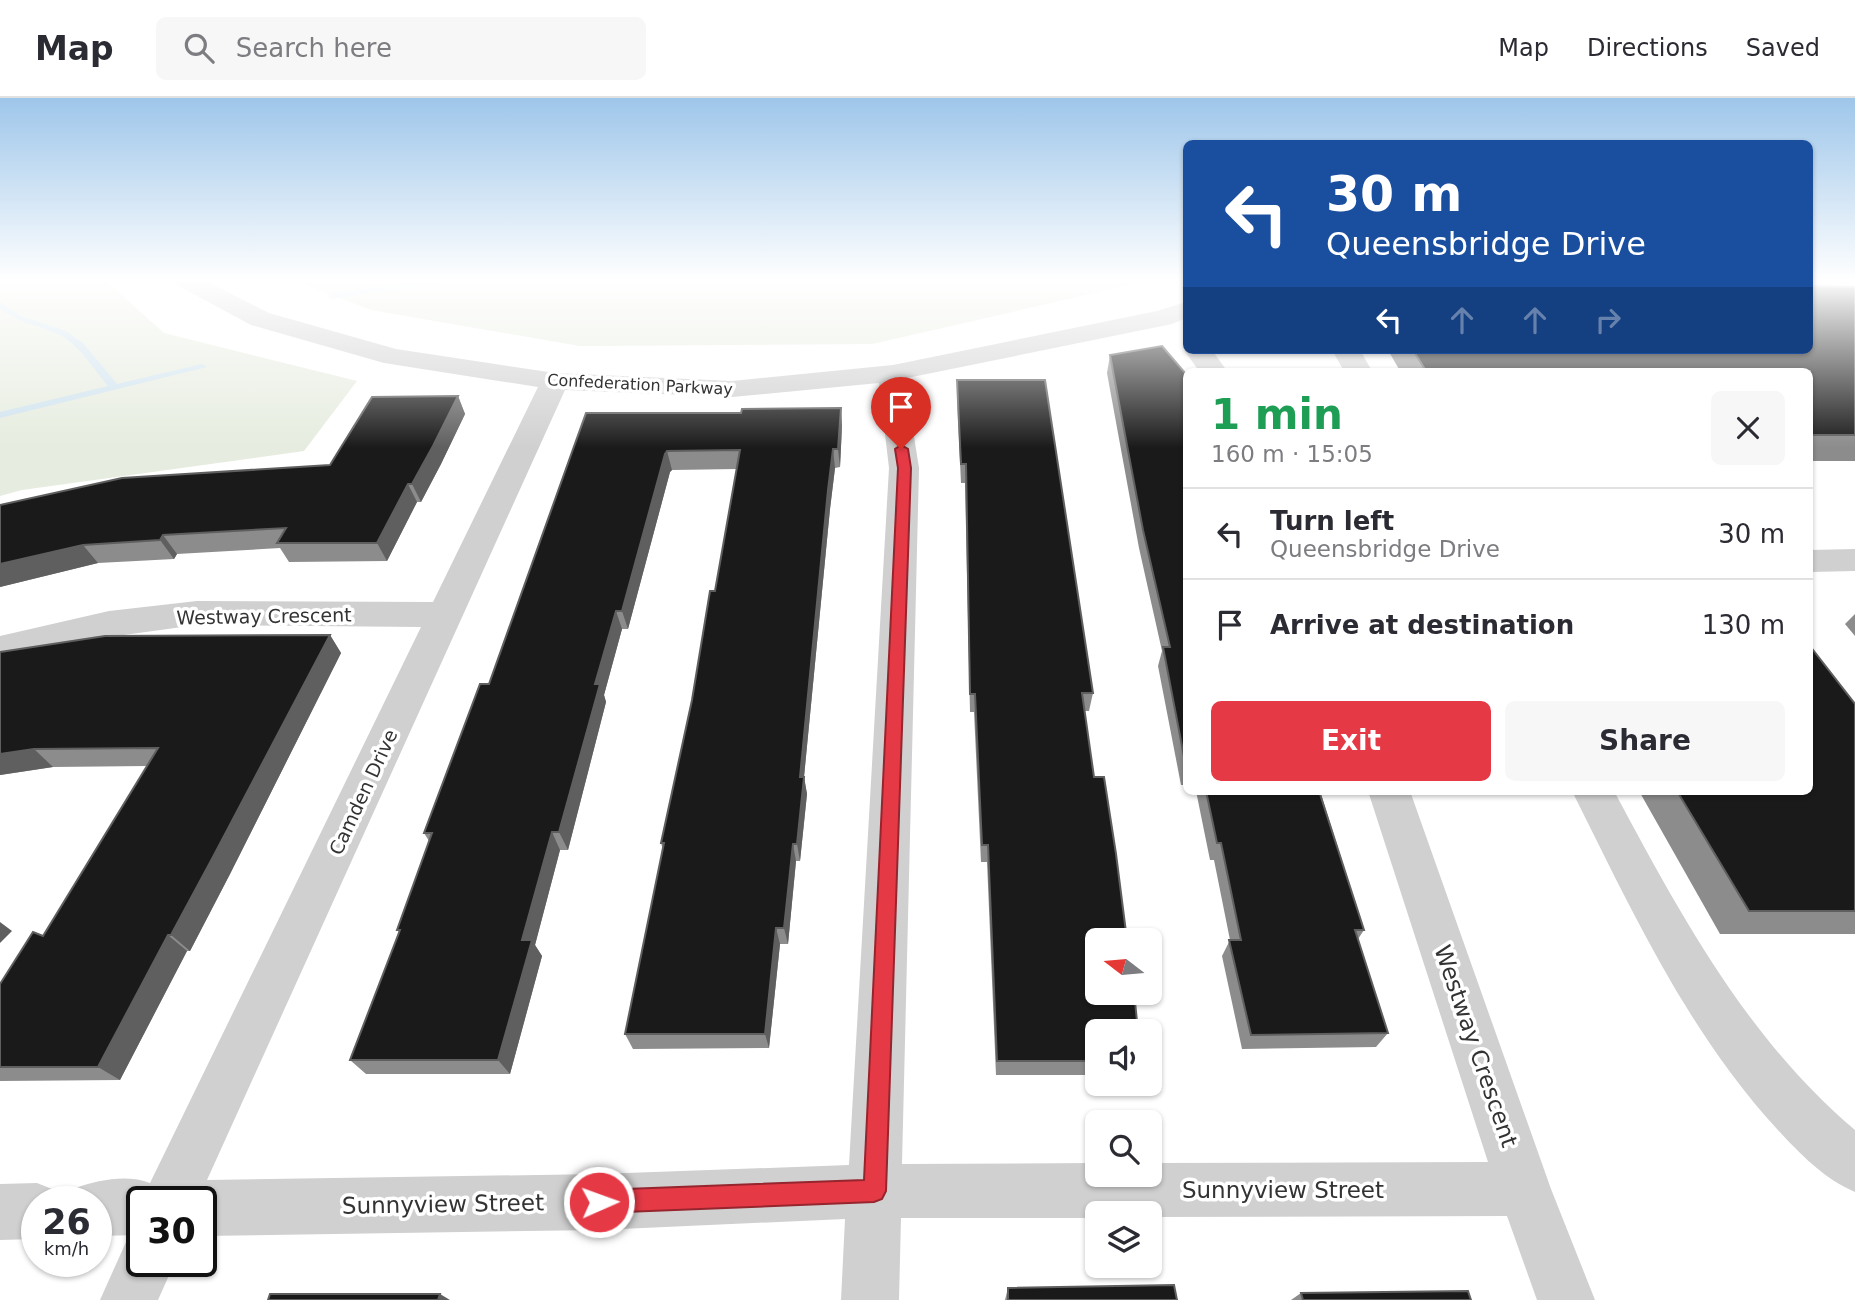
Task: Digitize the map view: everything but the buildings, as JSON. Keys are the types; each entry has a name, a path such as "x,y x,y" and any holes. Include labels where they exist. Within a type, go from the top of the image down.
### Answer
{"street":[{"name":"Confederation Parkway","path":"320,336 394,357 555,381 732,389 893,373 1069,336"},
{"path":"870,1300 904,468 895,411 893,373"},
{"name":"Camden Drive","path":"177,1186 555,381"},
{"path":"1813,561 1855,560"},
{"name":"Westway Crescent","path":"0,649 109,625 197,613 446,615"},
{"name":"Westway Crescent","path":"1390,795 1524,1189 1566,1300"},
{"path":"1595,795 1652,904 1709,1001 1761,1075 1820,1138 1855,1165"},
{"name":"Sunnyview Street","path":"217,1208 586,1202 874,1191 1524,1189"},
{"path":"0,1212 21,1211"},
{"path":"129,1300 139,1277"}],"shaded area":[{"path":"0,336 176,336 357,381 304,451 22,490 0,496"},
{"path":"522,336 907,336 872,344 580,346"}],"waterway":[{"path":"67,336 80,345 115,388"},
{"path":"115,388 202,367"},
{"path":"0,415 115,388"}],"route":[{"path":"599,1202 874,1191 904,468 901,449"}]}
